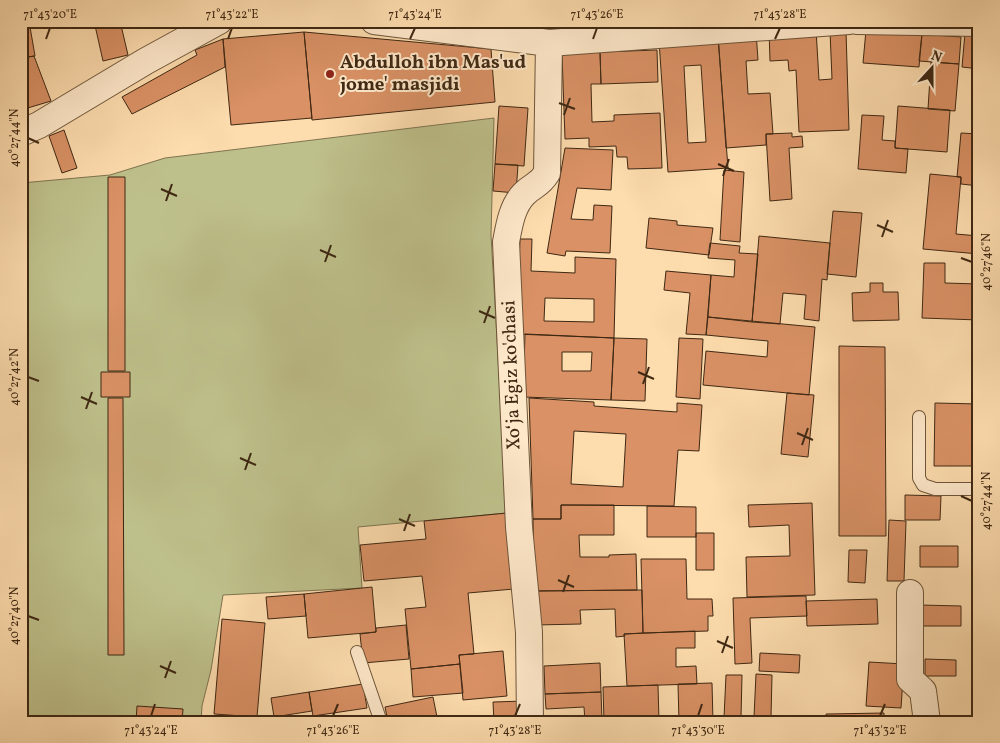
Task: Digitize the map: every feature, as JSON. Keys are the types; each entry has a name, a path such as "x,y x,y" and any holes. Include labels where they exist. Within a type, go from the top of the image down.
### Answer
{"street":[{"path":"21,133 39,125 146,61 219,21"},
{"path":"374,21 549,43 849,21"},
{"path":"856,21 979,23"},
{"name":"Xoʻja Egiz ko'chasi","path":"530,722 529,632 519,517 506,242 511,217 524,194 541,182 547,173 549,43"},
{"path":"910,593 910,679 922,691 927,722"}],"lane":[{"path":"918,417 919,478 923,486 935,489 979,489"},
{"path":"357,652 381,722"}],"green space":[{"path":"494,118 491,235 507,513 358,527 362,588 223,595 211,670 202,706 201,722 21,722 21,183 110,175 165,158"}],"building":[{"path":"21,21 29,21 35,56 21,58"},
{"path":"94,21 120,21 128,55 103,61"},
{"path":"465,21 527,21 527,26 465,23"},
{"path":"816,29 819,80 832,79 830,31 846,31 849,130 799,132 796,70 789,71 788,60 770,61 769,30"},
{"path":"866,30 922,34 919,67 863,63"},
{"path":"304,32 491,49 495,102 312,120"},
{"path":"304,32 312,118 231,125 223,39"},
{"path":"756,32 758,60 746,61 748,94 770,93 773,134 766,134 766,145 726,148 718,34"},
{"path":"965,33 979,34 979,69 962,67"},
{"path":"922,34 961,37 959,64 919,61"},
{"path":"718,37 728,168 668,172 659,41","holes":["701,65 706,142 688,143 684,66"]},
{"path":"223,39 225,67 132,114 122,97 197,55 195,50"},
{"path":"657,50 658,82 601,84 600,52"},
{"path":"600,52 601,84 591,84 592,122 614,121 614,115 660,113 662,168 628,169 627,157 617,157 616,146 589,147 589,138 565,139 562,54"},
{"path":"34,56 51,101 21,110 21,58"},
{"path":"931,62 959,64 955,111 928,109"},
{"path":"499,106 528,108 524,166 495,164"},
{"path":"898,106 950,110 947,152 895,148"},
{"path":"862,115 884,116 882,140 895,141 895,148 908,149 906,173 858,169"},
{"path":"64,130 77,168 62,173 49,136"},
{"path":"792,133 792,137 802,136 803,147 789,148 792,199 770,201 766,134"},
{"path":"961,133 979,134 979,186 961,184 961,177 957,177"},
{"path":"565,148 613,150 611,190 577,188 571,219 593,220 594,205 612,206 610,253 566,251 565,256 547,253"},
{"path":"495,164 518,165 516,193 493,191"},
{"path":"724,170 744,172 740,242 720,240"},
{"path":"930,174 961,177 956,234 979,236 979,254 923,249"},
{"path":"108,177 125,177 125,371 108,371"},
{"path":"833,211 862,213 856,277 827,274"},
{"path":"649,218 677,221 677,225 713,228 709,255 646,248"},
{"path":"759,236 830,243 827,280 822,279 819,321 804,319 806,295 783,293 780,324 752,322"},
{"path":"520,239 532,239 531,271 575,273 575,257 616,259 614,338 516,334","holes":["545,298 594,299 594,322 544,321"]},
{"path":"710,243 740,246 739,253 758,254 752,322 708,317 711,275 734,277 735,260 708,258"},
{"path":"924,263 945,263 945,283 979,284 979,320 922,318"},
{"path":"666,271 711,275 706,335 686,334 690,293 664,290"},
{"path":"870,283 883,283 883,292 898,292 899,320 853,321 852,293 870,292"},
{"path":"708,317 815,327 809,395 703,385 706,351 767,357 768,341 706,335"},
{"path":"525,334 614,338 611,400 523,397","holes":["562,352 592,352 591,371 562,371"]},
{"path":"614,338 647,339 645,401 611,400"},
{"path":"679,338 703,339 700,399 676,397"},
{"path":"839,346 885,347 886,536 839,536"},
{"path":"101,372 130,372 130,397 101,397"},
{"path":"787,393 814,395 808,457 781,454"},
{"path":"108,398 123,398 124,655 108,655"},
{"path":"529,398 594,402 594,406 677,412 677,403 702,405 699,451 678,450 674,506 561,505 561,519 533,519","holes":["574,431 626,434 623,487 571,484"]},
{"path":"935,403 979,404 979,466 934,466"},
{"path":"905,495 941,496 940,520 905,520"},
{"path":"812,503 815,595 747,597 746,557 790,556 789,525 749,527 748,505"},
{"path":"561,505 614,505 614,535 579,535 580,557 609,557 609,555 636,554 637,590 534,591 533,519 561,519"},
{"path":"647,506 696,507 696,537 647,537"},
{"path":"507,513 514,589 468,593 474,654 459,655 460,664 411,669 405,609 426,607 422,576 364,581 360,545 426,539 424,521"},
{"path":"889,520 906,521 904,581 887,581"},
{"path":"696,533 714,533 714,570 696,570"},
{"path":"920,546 958,546 958,567 920,567"},
{"path":"849,550 867,550 865,583 848,582"},
{"path":"641,559 686,559 687,599 712,599 713,616 708,616 708,631 643,633"},
{"path":"372,587 376,632 308,638 304,594"},
{"path":"642,590 643,633 624,634 625,636 616,637 615,609 580,610 581,624 535,625 534,591"},
{"path":"304,594 306,616 268,619 266,597"},
{"path":"806,596 807,616 750,618 752,663 735,664 733,598"},
{"path":"877,599 878,624 807,626 806,601"},
{"path":"920,605 961,606 961,626 920,626"},
{"path":"222,619 265,623 257,717 214,714"},
{"path":"406,625 409,659 363,663 360,634 376,632 376,628"},
{"path":"695,631 695,648 676,648 676,667 696,666 697,684 627,686 624,634"},
{"path":"503,651 507,696 463,700 459,655"},
{"path":"760,653 800,655 799,673 759,671"},
{"path":"925,659 956,660 956,676 925,676"},
{"path":"869,662 904,664 901,708 866,706"},
{"path":"600,663 601,692 545,694 544,666"},
{"path":"460,664 463,693 413,697 411,669"},
{"path":"756,674 772,675 771,717 754,717"},
{"path":"726,675 742,675 741,718 724,718"},
{"path":"712,683 713,722 679,722 678,684"},
{"path":"363,684 367,708 313,716 309,692"},
{"path":"658,685 659,722 604,722 603,687"},
{"path":"309,692 312,711 274,717 271,698"},
{"path":"601,692 602,722 585,722 584,707 546,709 545,694"},
{"path":"433,697 438,722 388,722 385,707"},
{"path":"525,701 526,722 494,722 493,702"},
{"path":"137,706 183,709 182,722 136,722"},
{"path":"884,713 884,722 827,722 826,714"},
{"path":"205,718 251,720 251,722 204,722"}],"place":[{"name":"Abdulloh ibn Mas'ud jome' masjidi","path":"330,74"}]}
